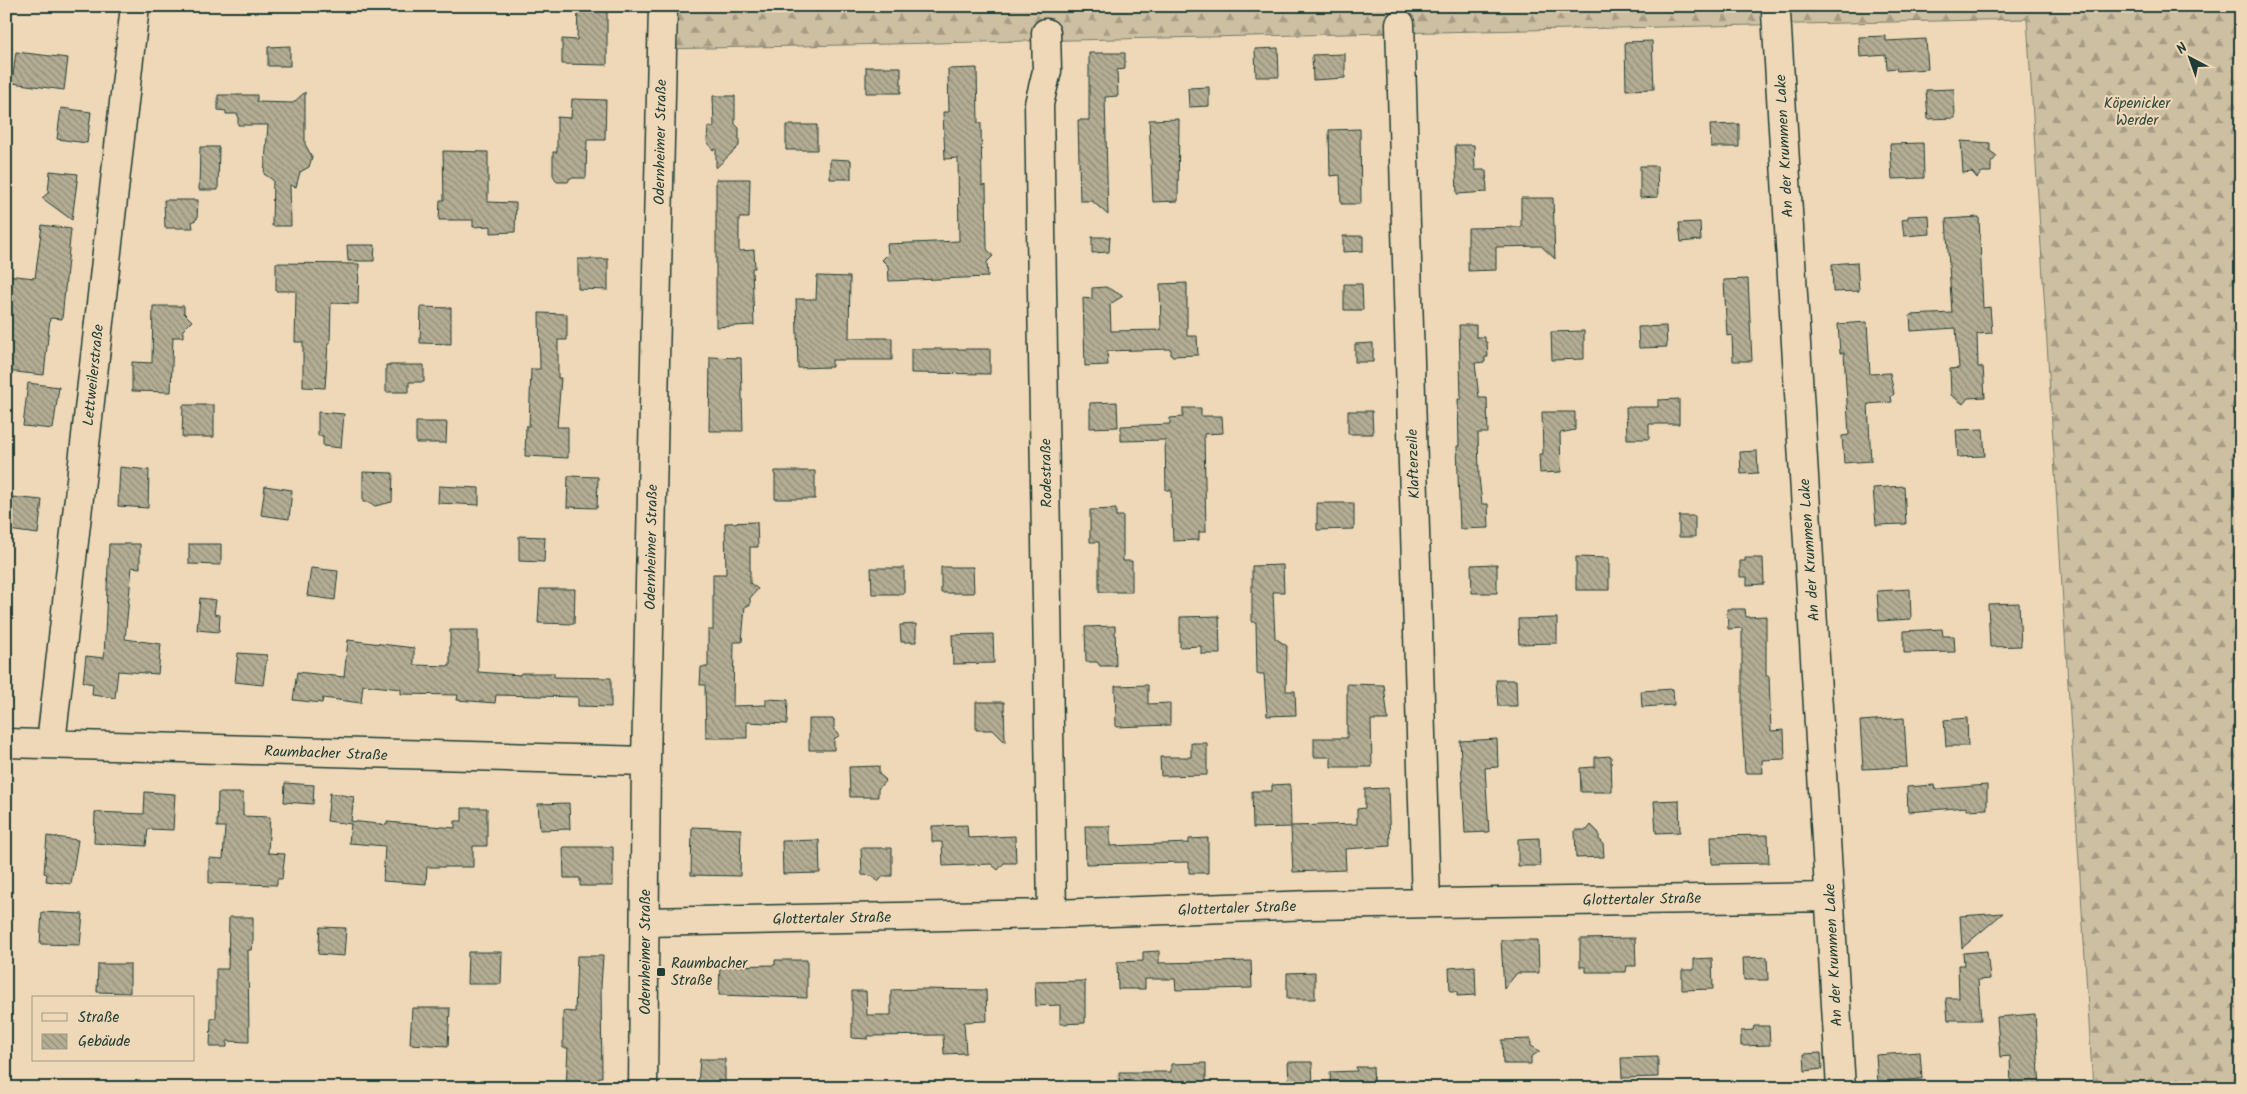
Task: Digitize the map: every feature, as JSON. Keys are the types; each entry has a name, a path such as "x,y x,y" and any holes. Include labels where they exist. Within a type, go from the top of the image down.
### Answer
{"street":[{"name":"Lettweilerstraße","path":"51,744 68,580 86,448 135,6"},
{"name":"Odernheimer Straße","path":"643,1088 646,761 663,6"},
{"name":"An der Krummen Lake","path":"1776,13 1841,1088"},
{"name":"Klafterzeile","path":"1400,24 1426,903"},
{"name":"Rodestraße","path":"1046,33 1047,71 1039,104 1052,914"},
{"name":"Raumbacher Straße","path":"6,743 646,761"},
{"name":"Glottertaler Straße","path":"645,922 1052,914 1426,903 1829,897"}],"green space":[{"name":"Köpenicker Werder","path":"663,6 2241,6 2241,1088 2093,1088 2027,19 662,49"}],"building":[{"path":"578,6 607,6 607,65 562,64 562,39 577,40"},
{"path":"1886,36 1886,41 1926,39 1928,69 1897,71 1896,68 1887,69 1886,55 1860,57 1859,37"},
{"path":"1652,41 1654,89 1626,90 1625,42"},
{"path":"290,46 290,66 268,66 268,47"},
{"path":"1278,48 1279,77 1256,77 1255,49"},
{"path":"16,52 68,58 64,90 12,83"},
{"path":"1089,53 1125,53 1125,69 1117,70 1118,96 1105,97 1108,215 1092,201 1080,201 1078,120 1089,120"},
{"path":"1345,54 1345,78 1313,80 1312,55"},
{"path":"866,67 901,67 901,93 866,93"},
{"path":"977,68 978,123 981,123 982,186 986,185 987,249 993,256 987,262 988,277 889,281 888,266 882,260 888,254 887,244 959,241 958,158 945,159 943,112 949,112 948,69"},
{"path":"1209,87 1209,106 1189,107 1188,88"},
{"path":"1954,89 1955,118 1928,119 1926,90"},
{"path":"305,92 305,144 312,157 309,167 300,172 296,187 290,185 291,226 272,226 273,180 264,174 268,125 238,125 238,114 226,114 226,111 218,110 218,95 257,95 257,102 293,103"},
{"path":"713,96 735,96 735,124 739,128 739,146 716,168 716,149 713,150 707,141 708,127 714,127"},
{"path":"572,99 606,100 605,140 587,140 586,178 570,178 568,182 557,182 553,175 553,152 557,152 557,117 571,118"},
{"path":"61,108 91,112 87,143 57,139"},
{"path":"1179,119 1178,201 1153,202 1149,120"},
{"path":"1739,124 1739,147 1711,147 1710,125"},
{"path":"786,125 817,125 817,150 786,150"},
{"path":"1360,129 1361,204 1341,204 1340,175 1330,176 1329,130"},
{"path":"1961,141 1990,143 1990,151 1997,156 1991,163 1991,172 1982,172 1977,178 1972,172 1963,173"},
{"path":"1923,143 1924,178 1892,179 1890,144"},
{"path":"1455,145 1474,145 1475,170 1486,170 1487,192 1457,194"},
{"path":"200,147 219,147 218,190 199,190"},
{"path":"443,151 488,152 488,202 516,203 515,232 491,233 491,226 473,227 473,220 439,220 440,200 444,200"},
{"path":"830,159 851,160 851,179 830,179"},
{"path":"1640,166 1657,166 1658,197 1640,198"},
{"path":"50,171 78,174 72,220 42,198 48,193"},
{"path":"716,179 750,179 749,218 739,218 739,251 754,250 755,268 752,268 754,325 716,327"},
{"path":"1521,198 1553,198 1555,259 1541,246 1496,247 1496,270 1468,271 1468,228 1521,227"},
{"path":"164,200 198,200 197,219 192,222 193,228 165,228"},
{"path":"1929,215 1930,234 1904,236 1902,220 1908,219 1908,216"},
{"path":"1979,217 1983,308 1990,307 1992,333 1977,334 1978,367 1983,367 1985,397 1968,398 1963,404 1951,395 1950,369 1959,368 1956,328 1911,331 1910,315 1952,313 1946,219"},
{"path":"1700,222 1701,240 1681,242 1679,223"},
{"path":"42,225 71,229 62,319 50,318 44,375 6,371 6,275 35,278"},
{"path":"1343,236 1363,236 1363,251 1343,252"},
{"path":"1092,237 1110,237 1109,252 1092,253"},
{"path":"347,245 375,245 374,261 348,261"},
{"path":"578,259 608,259 608,290 578,289"},
{"path":"1857,262 1859,291 1833,292 1832,264"},
{"path":"276,263 359,264 358,304 331,303 330,343 328,343 325,388 303,387 303,342 295,342 296,291 276,291"},
{"path":"817,276 850,277 849,338 892,338 892,360 832,360 832,367 798,368 796,299 816,299"},
{"path":"1748,279 1752,361 1733,361 1732,335 1727,336 1724,280"},
{"path":"1187,283 1187,336 1197,336 1198,355 1171,356 1171,349 1107,351 1108,365 1085,366 1083,298 1092,299 1092,288 1106,287 1123,296 1110,304 1111,331 1161,330 1160,284"},
{"path":"1344,284 1362,284 1363,310 1344,310"},
{"path":"153,306 184,306 184,313 192,321 183,330 183,337 173,337 171,392 132,391 132,362 152,363"},
{"path":"421,307 451,308 451,344 420,343"},
{"path":"539,313 567,314 567,340 558,340 558,378 561,378 557,427 568,427 568,458 525,456 526,426 529,426 531,369 540,369"},
{"path":"1867,322 1870,374 1890,373 1894,394 1891,397 1892,402 1868,404 1871,461 1844,463 1842,436 1849,435 1844,353 1840,353 1838,324"},
{"path":"1459,325 1476,325 1476,337 1485,337 1485,342 1487,342 1488,357 1485,357 1485,362 1475,363 1479,398 1487,398 1488,433 1478,433 1482,504 1488,504 1489,528 1460,529 1457,446 1459,446 1458,399 1461,399"},
{"path":"1666,326 1667,347 1639,348 1638,327"},
{"path":"1584,331 1584,359 1552,360 1551,332"},
{"path":"1373,343 1373,362 1355,362 1355,344"},
{"path":"911,349 990,349 990,374 911,373"},
{"path":"710,357 741,358 743,431 709,431"},
{"path":"386,365 424,365 424,382 409,382 409,392 386,392"},
{"path":"28,383 59,387 53,429 23,426"},
{"path":"1679,399 1679,424 1649,424 1649,439 1627,439 1626,407 1658,407 1658,400"},
{"path":"1117,402 1118,427 1090,428 1090,403"},
{"path":"183,405 214,405 214,437 182,437"},
{"path":"1183,408 1201,408 1201,416 1222,416 1223,433 1204,434 1206,532 1199,532 1199,540 1173,541 1171,490 1166,490 1165,440 1121,441 1121,426 1170,424 1170,418 1183,417"},
{"path":"1348,411 1372,411 1373,434 1348,434"},
{"path":"318,412 344,414 341,448 323,446 323,436 318,436"},
{"path":"1542,412 1575,412 1575,430 1560,433 1561,472 1540,473 1539,454 1543,454"},
{"path":"416,422 447,422 446,443 416,443"},
{"path":"1983,429 1985,456 1958,457 1956,430"},
{"path":"1757,451 1758,473 1741,474 1740,452"},
{"path":"120,467 149,470 148,508 118,506"},
{"path":"775,471 815,471 815,499 775,499"},
{"path":"363,472 393,473 392,502 375,506 369,502 363,502"},
{"path":"568,476 598,477 597,508 567,507"},
{"path":"265,486 292,490 289,519 261,515"},
{"path":"439,486 479,488 479,505 438,503"},
{"path":"1904,486 1906,524 1876,525 1873,488"},
{"path":"12,497 42,500 38,534 8,530"},
{"path":"1317,503 1354,503 1354,529 1317,530"},
{"path":"1116,509 1116,516 1123,516 1123,561 1132,561 1132,592 1099,592 1099,542 1090,542 1090,510"},
{"path":"1679,516 1695,516 1695,537 1679,537"},
{"path":"757,522 758,547 750,547 750,583 758,589 750,598 750,606 745,606 742,642 734,642 733,706 766,705 766,699 788,700 787,724 747,722 747,738 706,738 705,685 700,685 701,667 708,667 708,630 713,630 713,574 726,574 725,523"},
{"path":"519,536 545,537 544,562 519,561"},
{"path":"109,544 140,544 140,568 132,567 125,639 161,644 158,674 118,671 115,698 92,695 93,684 83,682 86,656 104,658"},
{"path":"189,544 221,544 221,565 189,564"},
{"path":"1576,557 1609,558 1609,590 1576,590"},
{"path":"1745,558 1763,558 1764,584 1747,585 1747,577 1740,577 1740,561 1745,561"},
{"path":"1497,564 1497,593 1472,593 1471,565"},
{"path":"1283,565 1284,592 1273,592 1275,638 1287,646 1286,691 1295,691 1296,715 1267,716 1264,674 1257,674 1256,622 1252,622 1252,566"},
{"path":"941,567 973,567 974,593 941,593"},
{"path":"311,568 338,571 335,600 307,596"},
{"path":"871,568 904,568 904,594 872,594"},
{"path":"540,589 575,589 574,624 538,623"},
{"path":"1910,589 1911,619 1879,621 1877,591"},
{"path":"200,598 216,600 214,614 220,615 219,632 197,630"},
{"path":"2019,603 2021,646 1990,647 1988,604"},
{"path":"1727,609 1745,609 1746,617 1766,616 1766,676 1769,676 1771,731 1784,730 1785,759 1762,760 1763,773 1745,773 1742,725 1742,628 1728,629"},
{"path":"1219,616 1220,654 1201,654 1201,646 1180,647 1180,617"},
{"path":"1557,618 1557,643 1519,644 1518,619"},
{"path":"916,624 916,642 901,642 900,625"},
{"path":"1115,626 1116,666 1100,666 1097,662 1086,662 1085,627"},
{"path":"1942,629 1943,636 1954,636 1955,652 1904,653 1904,631"},
{"path":"450,630 478,630 478,672 520,675 521,673 554,673 554,677 611,678 611,707 578,706 578,697 496,695 495,703 457,700 458,695 401,694 401,689 363,685 361,703 323,698 322,703 293,700 297,672 344,677 348,640 414,648 414,665 450,666"},
{"path":"993,634 994,663 953,664 952,635"},
{"path":"238,653 267,655 263,685 235,682"},
{"path":"1496,680 1516,680 1517,706 1498,706"},
{"path":"1347,684 1384,685 1388,720 1371,720 1372,767 1331,767 1331,757 1314,757 1314,738 1347,738"},
{"path":"1148,685 1148,704 1170,703 1170,725 1116,727 1115,686"},
{"path":"1673,689 1674,705 1642,707 1641,691"},
{"path":"976,702 1004,702 1005,742 993,730 976,730"},
{"path":"1904,718 1907,767 1863,769 1860,721"},
{"path":"1967,718 1968,746 1946,746 1944,720"},
{"path":"809,719 834,719 834,730 840,735 834,739 834,750 809,750"},
{"path":"1497,739 1498,767 1485,768 1489,832 1465,833 1460,741"},
{"path":"1191,743 1207,743 1207,775 1161,776 1160,757 1191,757"},
{"path":"1611,756 1612,792 1581,792 1580,768 1595,767 1595,757"},
{"path":"879,766 879,774 886,780 878,789 878,797 850,797 849,767"},
{"path":"285,783 314,785 313,804 284,802"},
{"path":"1290,784 1291,826 1357,824 1357,809 1365,808 1365,789 1388,788 1390,846 1345,849 1346,870 1293,872 1291,827 1253,828 1252,791 1272,791 1272,785"},
{"path":"1934,785 1935,789 1987,785 1987,809 1966,810 1966,807 1908,812 1907,787"},
{"path":"145,792 175,794 173,830 148,829 146,846 94,843 95,812 144,814"},
{"path":"218,793 243,793 243,816 270,817 268,853 285,854 282,879 277,879 277,885 209,883 209,858 223,859 225,827 217,827"},
{"path":"330,793 354,797 351,821 387,825 387,822 455,828 455,821 462,821 462,808 487,808 487,846 473,846 473,867 427,867 426,884 383,881 385,846 349,843 351,824 327,821"},
{"path":"1679,800 1680,832 1656,833 1654,801"},
{"path":"569,803 570,829 540,830 538,804"},
{"path":"967,825 968,838 1015,836 1016,863 1004,863 998,870 991,864 943,866 942,842 932,842 932,826"},
{"path":"1591,825 1599,833 1599,839 1603,843 1604,857 1576,858 1575,830 1587,830"},
{"path":"1085,826 1110,826 1110,846 1189,843 1189,839 1208,838 1208,873 1189,873 1189,862 1086,864"},
{"path":"692,827 741,829 740,876 691,875"},
{"path":"1768,835 1769,863 1712,864 1711,836"},
{"path":"47,836 78,840 71,884 46,881 47,874 44,873"},
{"path":"1539,838 1540,866 1518,866 1518,839"},
{"path":"819,840 820,873 783,874 782,841"},
{"path":"563,847 613,847 613,886 580,886 580,878 564,878"},
{"path":"861,848 892,848 892,876 883,876 878,882 873,876 862,875"},
{"path":"42,912 83,914 80,945 40,944"},
{"path":"2003,913 1962,948 1960,916"},
{"path":"229,917 253,917 253,942 251,950 248,950 249,1042 227,1041 227,1047 210,1047 211,1018 216,1018 216,969 228,969"},
{"path":"320,927 346,928 344,956 318,954"},
{"path":"1635,938 1636,966 1627,966 1626,972 1586,972 1586,967 1580,967 1580,939"},
{"path":"1501,940 1538,940 1539,973 1517,973 1504,989"},
{"path":"1159,951 1159,963 1251,961 1252,988 1176,990 1175,979 1145,979 1145,989 1118,989 1117,962 1143,961 1143,952"},
{"path":"1987,951 1990,979 1978,980 1981,1020 1948,1020 1946,998 1959,998 1958,965 1964,965 1963,953"},
{"path":"468,952 502,952 501,984 467,984"},
{"path":"577,956 603,956 601,986 602,1077 599,1077 599,1088 566,1088 568,1048 563,1048 563,1011 575,1012"},
{"path":"1767,957 1768,980 1744,980 1743,958"},
{"path":"1712,958 1713,989 1682,990 1682,970 1694,970 1694,959"},
{"path":"775,960 807,960 807,998 719,995 720,966 775,965"},
{"path":"98,964 130,964 130,993 97,992"},
{"path":"1475,966 1476,995 1457,996 1457,991 1450,991 1449,968"},
{"path":"1315,972 1315,999 1287,999 1287,973"},
{"path":"1085,981 1085,1023 1060,1024 1060,1005 1036,1006 1035,982"},
{"path":"891,990 986,990 987,1021 964,1022 966,1053 944,1054 943,1035 868,1036 868,1039 852,1038 852,991 866,991 867,1015 891,1015"},
{"path":"412,1008 450,1008 448,1046 410,1044"},
{"path":"2035,1014 2040,1088 2011,1088 2010,1056 2000,1057 1997,1017"},
{"path":"1754,1026 1769,1026 1770,1045 1741,1046 1741,1031 1753,1030"},
{"path":"1531,1039 1531,1046 1540,1051 1531,1057 1531,1064 1503,1064 1502,1040"},
{"path":"1920,1052 1922,1079 1878,1082 1876,1055"},
{"path":"1821,1053 1822,1069 1805,1071 1804,1054"},
{"path":"1658,1057 1658,1077 1622,1078 1621,1058"},
{"path":"700,1059 725,1059 725,1085 698,1085"},
{"path":"1288,1062 1312,1062 1313,1085 1289,1086"},
{"path":"1206,1063 1206,1088 1120,1088 1119,1072 1171,1072 1171,1064"},
{"path":"1356,1067 1373,1067 1374,1088 1331,1088 1330,1072 1357,1071"}],"place":[{"name":"Raumbacher Straße","path":"661,972"}]}
